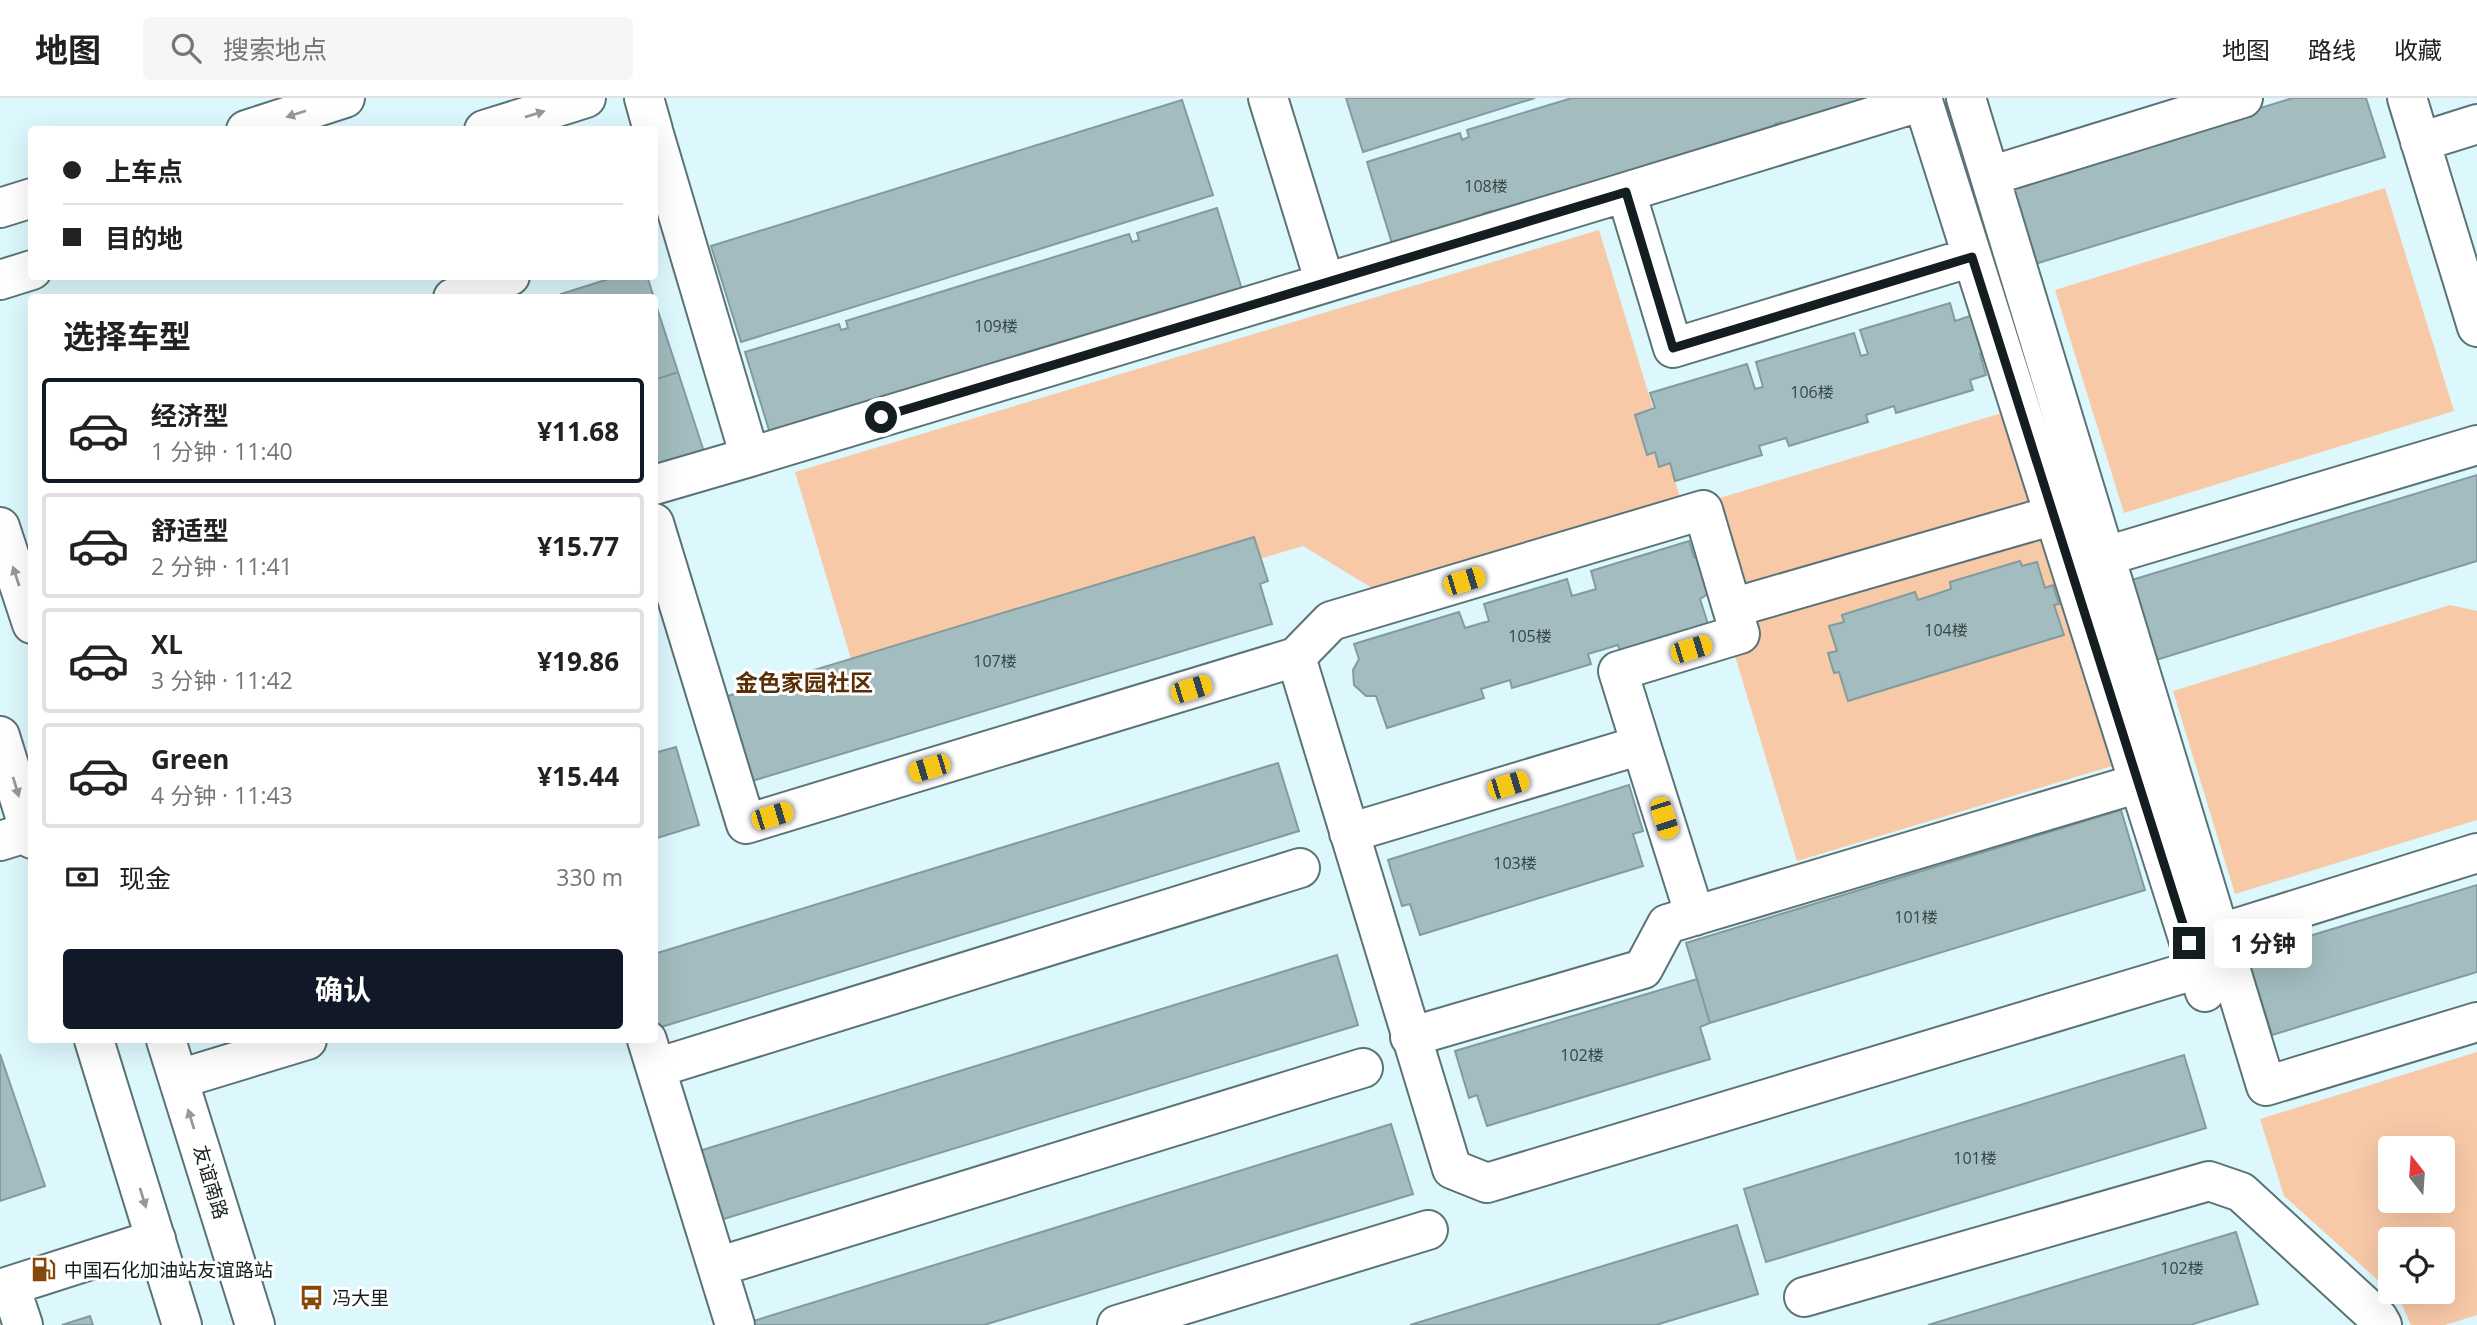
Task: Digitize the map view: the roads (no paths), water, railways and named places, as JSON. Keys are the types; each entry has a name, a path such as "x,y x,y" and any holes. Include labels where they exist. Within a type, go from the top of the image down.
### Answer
{"street":[{"path":"259,126 345,98"},
{"path":"497,126 586,98"},
{"path":"644,98 652,126"},
{"path":"1268,98 1325,283"},
{"path":"1966,98 2266,1086 2477,1022"},
{"path":"1990,176 2243,98"},
{"path":"2407,98 2477,327"},
{"path":"658,484 1626,192 1923,99 2202,981 1487,1183 1452,1169 1296,657"},
{"path":"2420,142 2477,124"},
{"path":"658,161 665,211 750,457"},
{"path":"1626,192 1673,348 1972,257"},
{"path":"0,208 28,199"},
{"path":"0,280 28,271"},
{"path":"464,294 502,280"},
{"path":"2106,556 2477,445"},
{"path":"658,536 746,824 1296,657 1331,621 1703,510 1740,634 1618,671 1695,916"},
{"path":"1732,608 2054,514"},
{"path":"0,527 28,612"},
{"path":"0,736 20,837"},
{"path":"1349,833 1641,745"},
{"path":"1410,1037 1643,969 1667,924 2139,782"},
{"path":"2221,933 2477,853"},
{"path":"735,1325 652,1054 1300,868"},
{"path":"95,1043 182,1325"},
{"name":"友谊南路","path":"167,1043 255,1325"},
{"path":"179,1079 297,1043"},
{"path":"717,1267 1363,1068"},
{"path":"1804,1297 2208,1181 2241,1192 2372,1323"},
{"path":"1117,1325 1427,1230"},
{"path":"23,1325 5,1287 156,1238"}],"place":[{"name":"中国石化加油站友谊路站","path":"44,1270"},
{"name":"冯大里","path":"312,1298"}],"district":[{"name":"金色家园社区","path":"804,683"}]}
